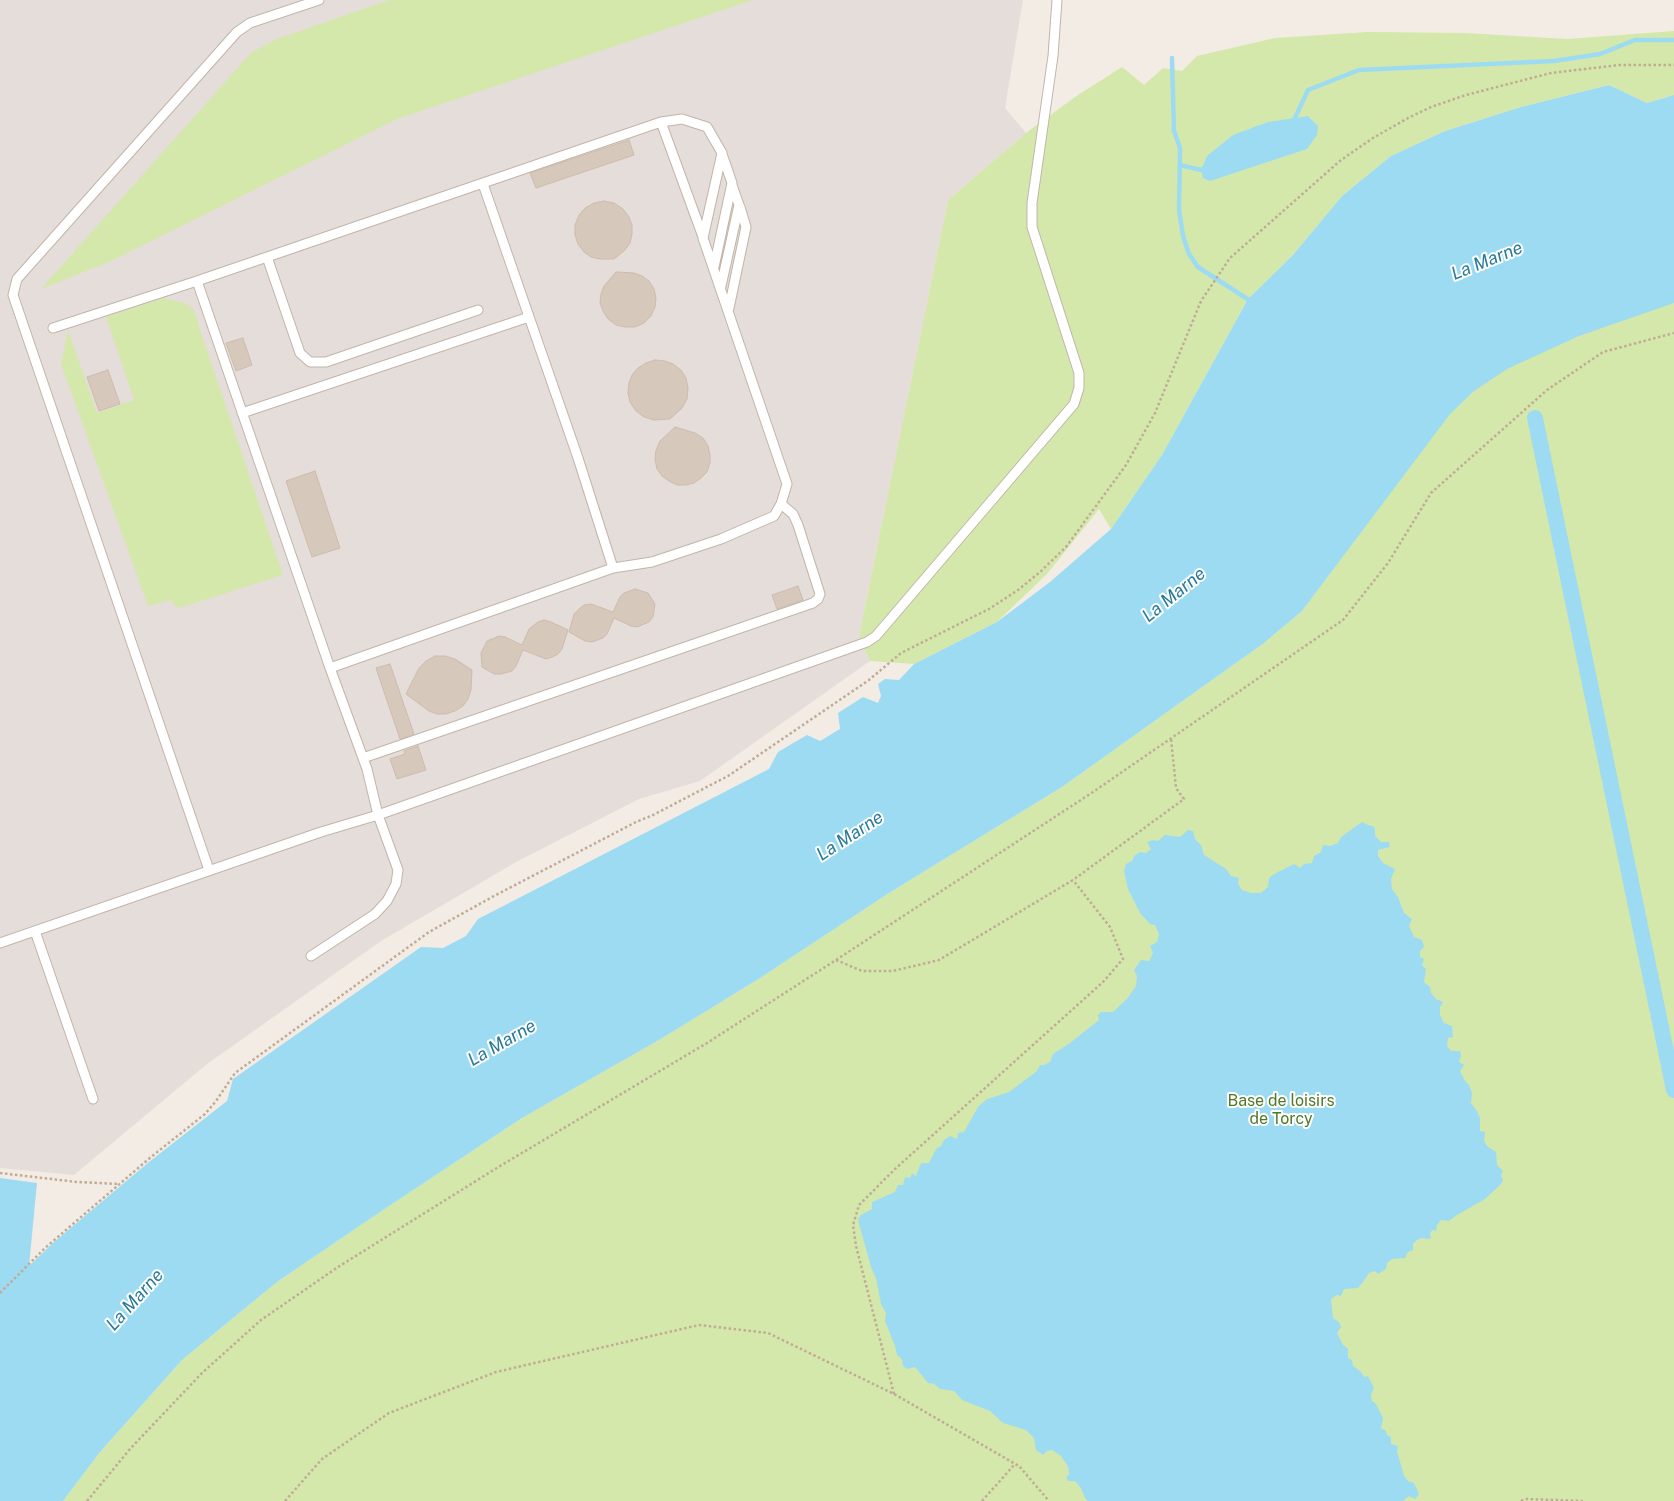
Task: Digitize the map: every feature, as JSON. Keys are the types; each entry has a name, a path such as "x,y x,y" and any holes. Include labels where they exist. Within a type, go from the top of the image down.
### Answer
{"lane":[{"path":"209,870 13,296 17,279 237,32 250,24 319,0"},
{"path":"0,943 321,832 378,815 867,642 876,636 1074,404 1079,388 1079,373 1032,227 1032,203 1053,56 1057,0"},
{"path":"53,328 268,257 661,122 682,119 707,127 722,153 746,227 728,308"},
{"path":"330,668 613,568 652,562 721,539 774,516 781,504 786,484 721,286 661,122"},
{"path":"703,238 722,153"},
{"path":"714,267 732,183"},
{"path":"483,184 578,458 613,568"},
{"path":"721,286 739,205"},
{"path":"268,257 300,353 310,362 326,362 478,310"},
{"path":"197,281 330,668 363,758 378,815 398,870 396,884 387,901 375,914 311,956"},
{"path":"242,413 529,317"},
{"path":"363,758 814,603 820,594 798,525 793,514 781,504"},
{"path":"35,931 94,1099"}],"path":[{"path":"0,1293 45,1248 118,1184 205,1114 216,1102 235,1073 428,932 636,822 728,776 869,680 901,653 989,608 1018,590 1040,572 1066,546 1126,465 1156,413 1201,301 1230,258 1256,233 1341,160 1373,138 1432,107 1466,95 1551,74 1620,65 1674,64"},
{"path":"87,1501 130,1449 202,1373 261,1320 338,1267 500,1166 707,1043 836,960 1093,792 1343,620 1388,563 1432,494 1547,390 1603,352 1674,333"},
{"path":"836,960 862,971 893,971 939,960 1073,880 1184,799 1176,788 1171,739"},
{"path":"894,1394 856,1246 853,1226 859,1205 895,1169 1104,982 1123,959 1110,927 1073,880"},
{"path":"0,1173 77,1182 118,1184"},
{"path":"285,1501 322,1459 389,1413 496,1372 699,1325 768,1333 894,1394 1019,1466 1050,1501"},
{"path":"982,1501 1015,1464"},
{"path":"1521,1501 1527,1499 1583,1501"}],"shaded area":[{"path":"0,0 1023,0 1005,108 1026,133 948,200 859,636 870,661 700,781 639,799 518,861 381,941 207,1064 74,1175 0,1168"}],"green space":[{"path":"389,0 753,0 397,119 109,262 41,289 251,53 274,40"},
{"path":"1674,31 1674,95 1647,103 1609,85 1521,107 1445,131 1391,156 1342,196 1293,255 1248,299 1162,455 1111,529 1099,509 1047,574 997,622 914,664 870,661 859,636 948,200 1026,133 1075,97 1122,67 1144,85 1163,68 1182,71 1197,56 1275,38 1368,32 1466,33 1567,39"},
{"name":"Base de loisirs de Torcy","path":"1674,292 1674,1501 63,1501 100,1452 182,1360 277,1282 522,1118 659,1040 757,980 889,893 1062,787 1264,643 1302,611 1472,383"},
{"path":"164,298 184,303 193,309 197,317 283,575 179,608 174,605 172,600 148,606 61,364 68,330 97,413 134,400 106,317"}],"water":[{"name":"La Marne","path":"1609,85 1647,103 1674,95 1674,303 1579,336 1507,369 1474,391 1450,414 1302,611 1264,643 1062,787 889,893 757,980 659,1040 522,1118 277,1282 182,1360 100,1452 63,1501 0,1501 0,1178 37,1183 29,1266 54,1242 149,1162 227,1101 233,1079 421,947 443,948 466,936 478,919 769,769 778,752 807,735 820,741 840,729 838,713 863,697 878,703 881,696 878,684 885,679 899,680 914,664 997,622 1050,582 1111,529 1162,455 1248,299 1293,255 1342,196 1391,156 1445,131 1521,107"},
{"path":"1308,116 1318,126 1317,135 1307,149 1210,181 1203,178 1201,170 1207,156 1233,135 1268,122"},
{"path":"1362,822 1373,826 1375,836 1381,842 1389,842 1390,847 1378,850 1378,856 1383,863 1395,869 1391,879 1392,889 1398,897 1404,913 1412,919 1409,926 1414,937 1422,940 1424,947 1420,951 1420,957 1424,959 1422,965 1426,969 1424,982 1430,987 1431,993 1436,999 1443,1002 1440,1007 1440,1015 1444,1023 1452,1026 1453,1037 1448,1038 1447,1046 1451,1051 1460,1051 1459,1062 1464,1065 1460,1071 1472,1093 1471,1103 1480,1118 1480,1131 1485,1132 1484,1141 1487,1146 1496,1152 1497,1165 1503,1171 1501,1184 1485,1199 1449,1221 1441,1220 1437,1225 1436,1231 1432,1230 1431,1238 1417,1240 1413,1244 1413,1250 1408,1252 1405,1258 1392,1259 1387,1263 1386,1269 1378,1274 1375,1271 1369,1273 1358,1288 1344,1289 1341,1296 1337,1295 1331,1299 1333,1318 1339,1322 1341,1327 1337,1333 1343,1345 1348,1349 1348,1358 1352,1360 1353,1366 1364,1377 1368,1376 1374,1388 1371,1394 1372,1401 1376,1404 1383,1418 1381,1428 1391,1437 1391,1444 1398,1446 1397,1451 1404,1476 1408,1481 1414,1483 1419,1494 1415,1499 1409,1496 1403,1501 1088,1501 1075,1481 1069,1481 1066,1478 1069,1474 1068,1466 1061,1456 1052,1450 1047,1451 1043,1455 1036,1450 1034,1438 1026,1430 1003,1423 990,1411 962,1400 954,1391 940,1389 934,1384 928,1383 915,1367 907,1369 903,1366 902,1359 897,1355 885,1321 886,1313 881,1304 876,1278 871,1267 858,1220 861,1215 872,1209 872,1202 895,1192 898,1185 903,1185 905,1177 910,1178 912,1173 916,1176 920,1165 922,1163 929,1163 936,1149 941,1146 944,1140 950,1136 957,1139 958,1133 964,1132 978,1107 987,1099 1009,1092 1037,1071 1040,1065 1050,1062 1053,1054 1099,1020 1098,1015 1101,1012 1113,1012 1127,999 1136,986 1137,976 1134,970 1141,960 1149,961 1153,953 1150,946 1157,942 1159,934 1155,925 1150,924 1140,913 1128,889 1124,871 1126,864 1132,861 1134,856 1140,852 1146,853 1151,849 1147,842 1158,841 1165,835 1180,837 1188,830 1193,831 1195,839 1201,845 1204,855 1226,869 1231,876 1239,878 1238,884 1242,890 1251,893 1261,893 1268,887 1269,878 1276,873 1294,864 1300,868 1304,864 1312,863 1314,856 1321,852 1323,845 1330,846 1338,843 1341,837"}],"building":[{"path":"629,140 634,155 536,188 530,173"},
{"path":"604,201 614,203 623,209 632,225 630,243 614,259 591,257 578,244 575,235 575,225 579,215 585,208 594,203"},
{"path":"616,272 634,273 642,276 649,281 654,289 655,307 651,316 644,323 635,327 616,325 608,319 600,303 604,286"},
{"path":"243,338 252,365 236,371 226,343"},
{"path":"655,360 673,364 681,370 686,378 688,388 687,399 682,408 670,419 654,420 644,417 636,411 630,402 628,393 632,375 638,368"},
{"path":"108,370 120,404 99,411 87,377"},
{"path":"675,427 695,433 703,438 708,446 710,463 707,472 694,483 677,485 662,476 657,469 656,450 660,441"},
{"path":"315,471 340,548 312,557 286,481"},
{"path":"798,586 803,600 777,609 772,595"},
{"path":"635,589 648,593 655,604 653,617 649,622 637,627 614,618 607,634 603,638 592,642 585,641 569,632 574,614 584,605 591,604 613,612 620,597 624,593"},
{"path":"544,620 568,630 562,649 558,654 546,659 523,650 512,671 501,674 494,674 482,667 481,653 487,641 499,636 522,645 529,629"},
{"path":"435,656 455,659 472,670 471,690 468,699 463,706 446,714 437,714 429,711 406,694 419,668"},
{"path":"390,664 414,734 400,739 376,668"},
{"path":"418,746 426,770 397,779 390,759 405,754 404,751"}],"waterway":[{"path":"1293,122 1308,90 1359,70 1554,61 1600,54 1635,40 1674,40"},
{"path":"1172,58 1174,131 1180,148 1179,210 1183,236 1189,254 1198,267 1252,302"},
{"path":"1180,165 1201,170 1205,168"},
{"path":"1535,418 1674,1090"}]}
